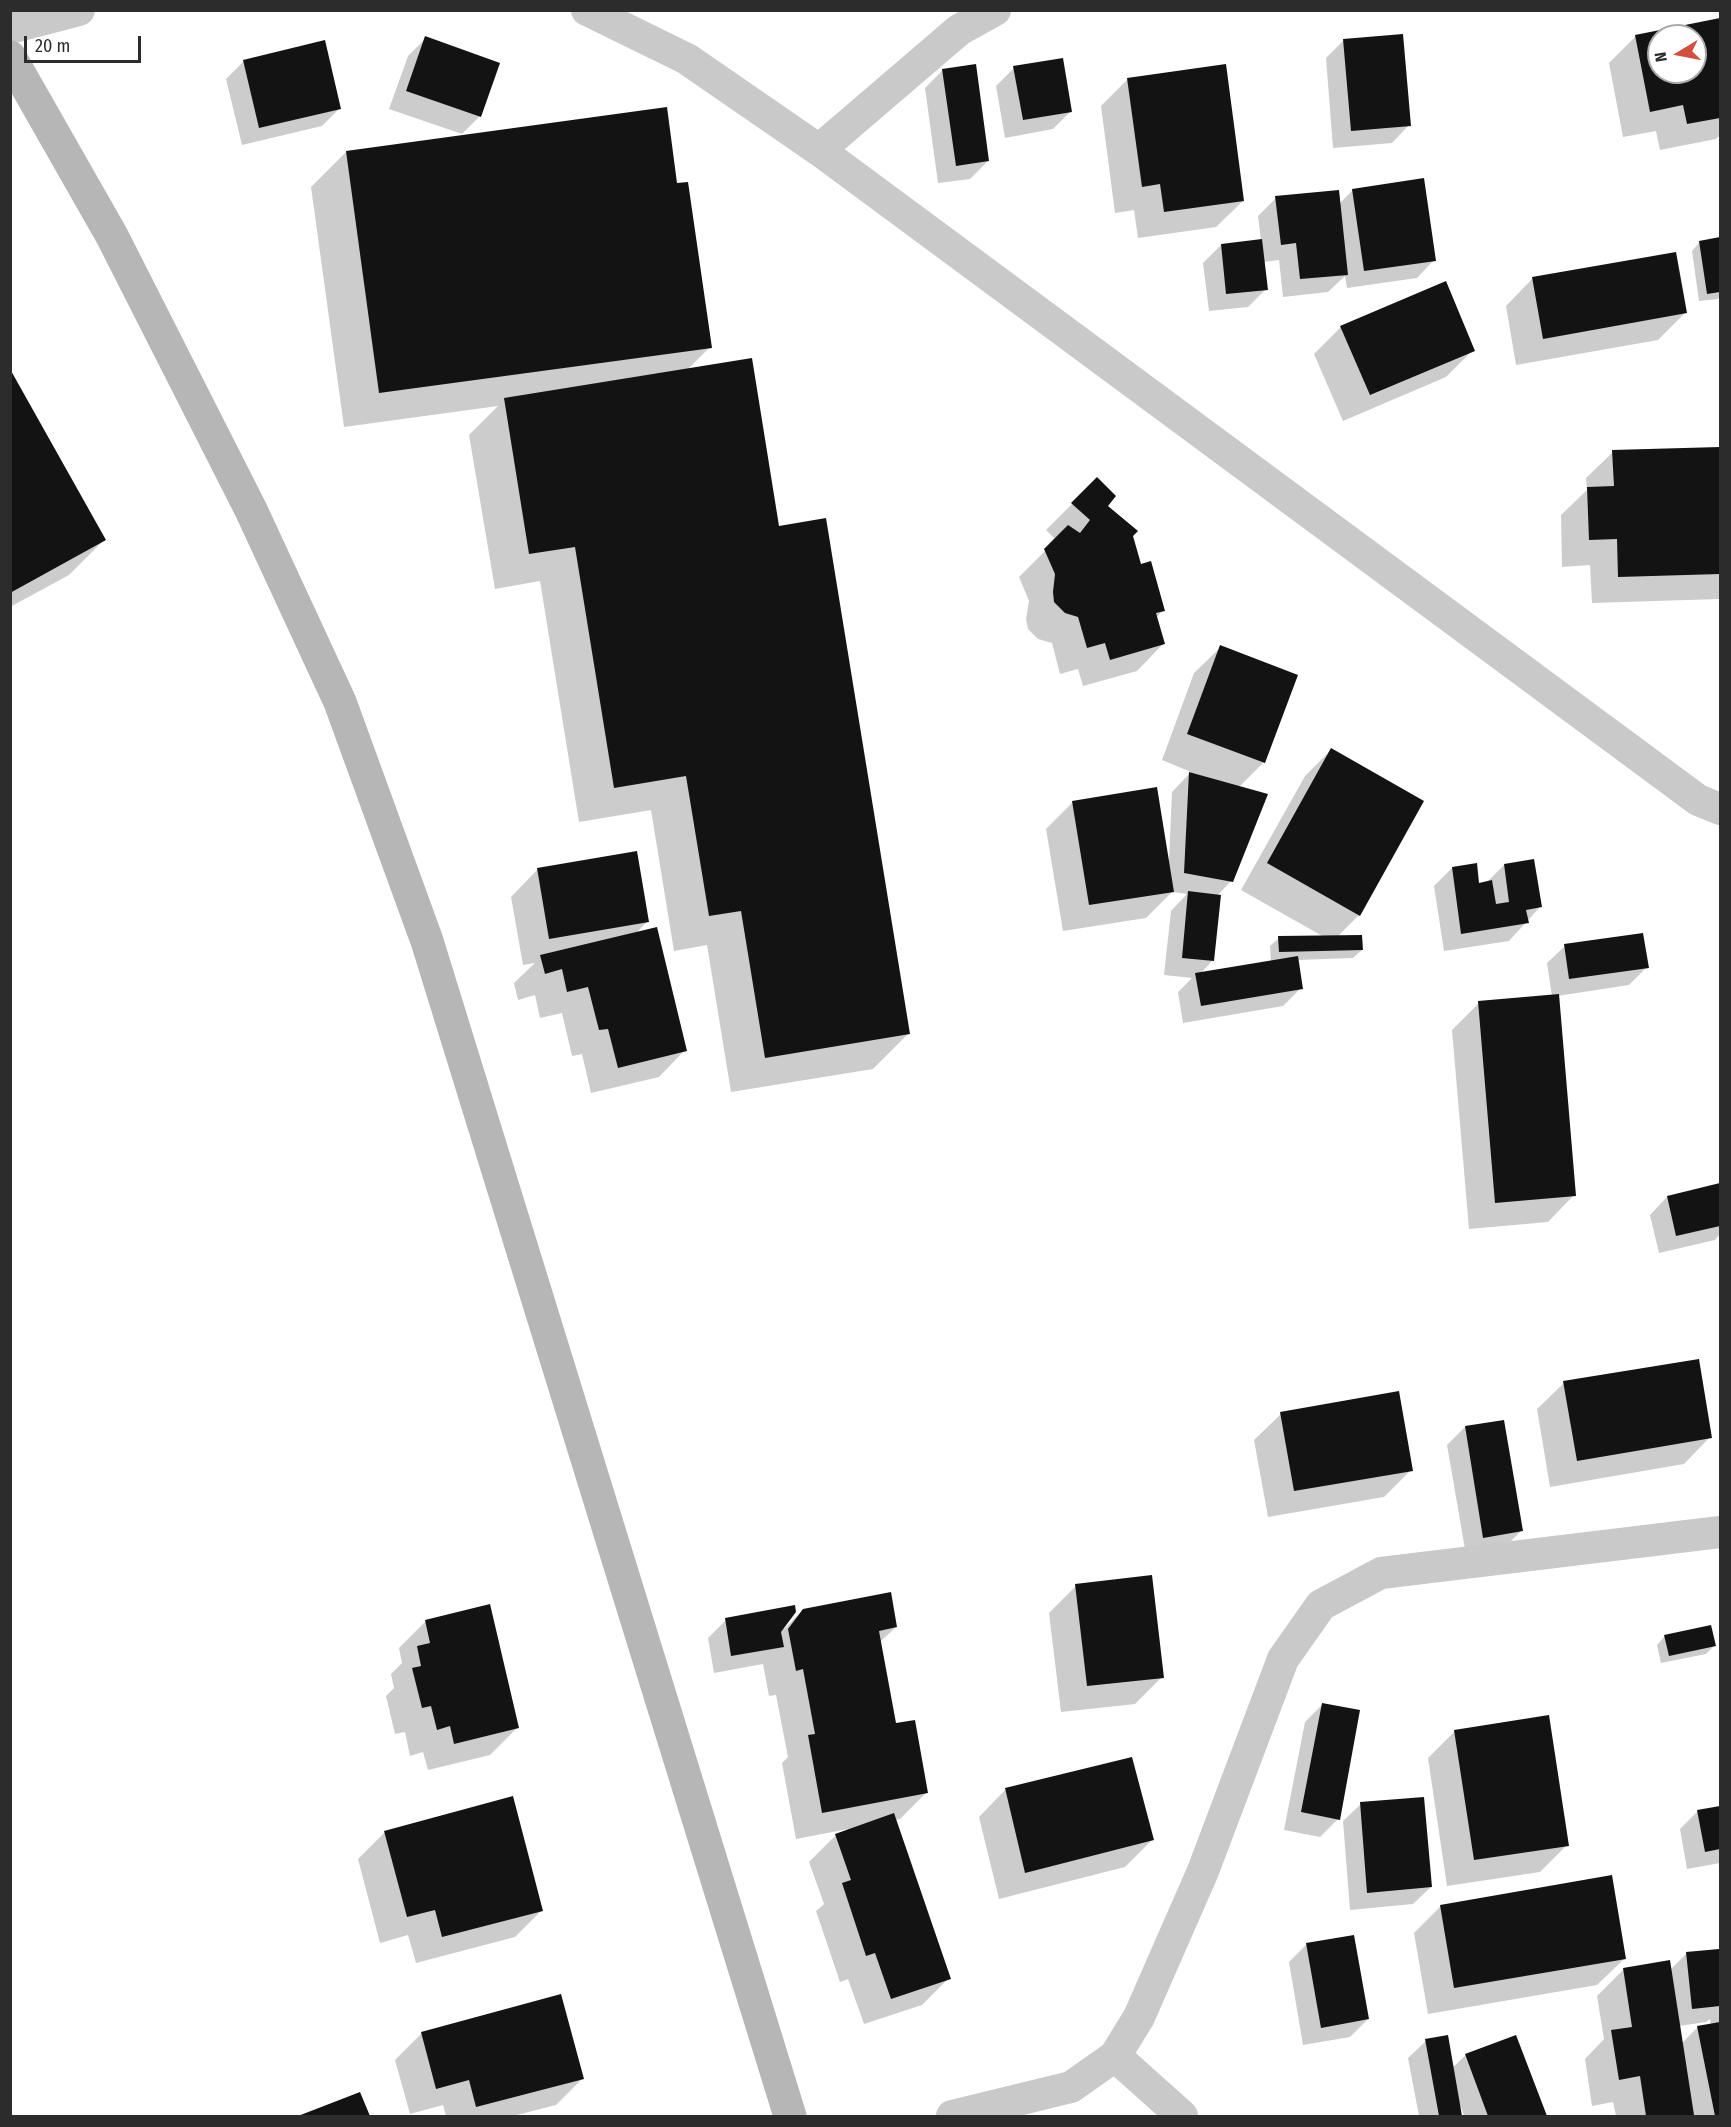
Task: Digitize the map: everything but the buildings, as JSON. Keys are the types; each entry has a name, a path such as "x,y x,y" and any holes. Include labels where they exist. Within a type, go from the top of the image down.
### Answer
{"street":[{"path":"10,28 79,10"},
{"path":"587,10 687,59 819,150 1698,800 1720,808"},
{"path":"819,150 959,30 995,10"},
{"path":"10,57 112,236 250,510 340,702 430,953 790,2116"},
{"path":"952,2116 1071,2087 1115,2056 1139,2017 1203,1871 1283,1659 1321,1605 1381,1573 1720,1532"},
{"path":"1115,2056 1182,2116"}]}
